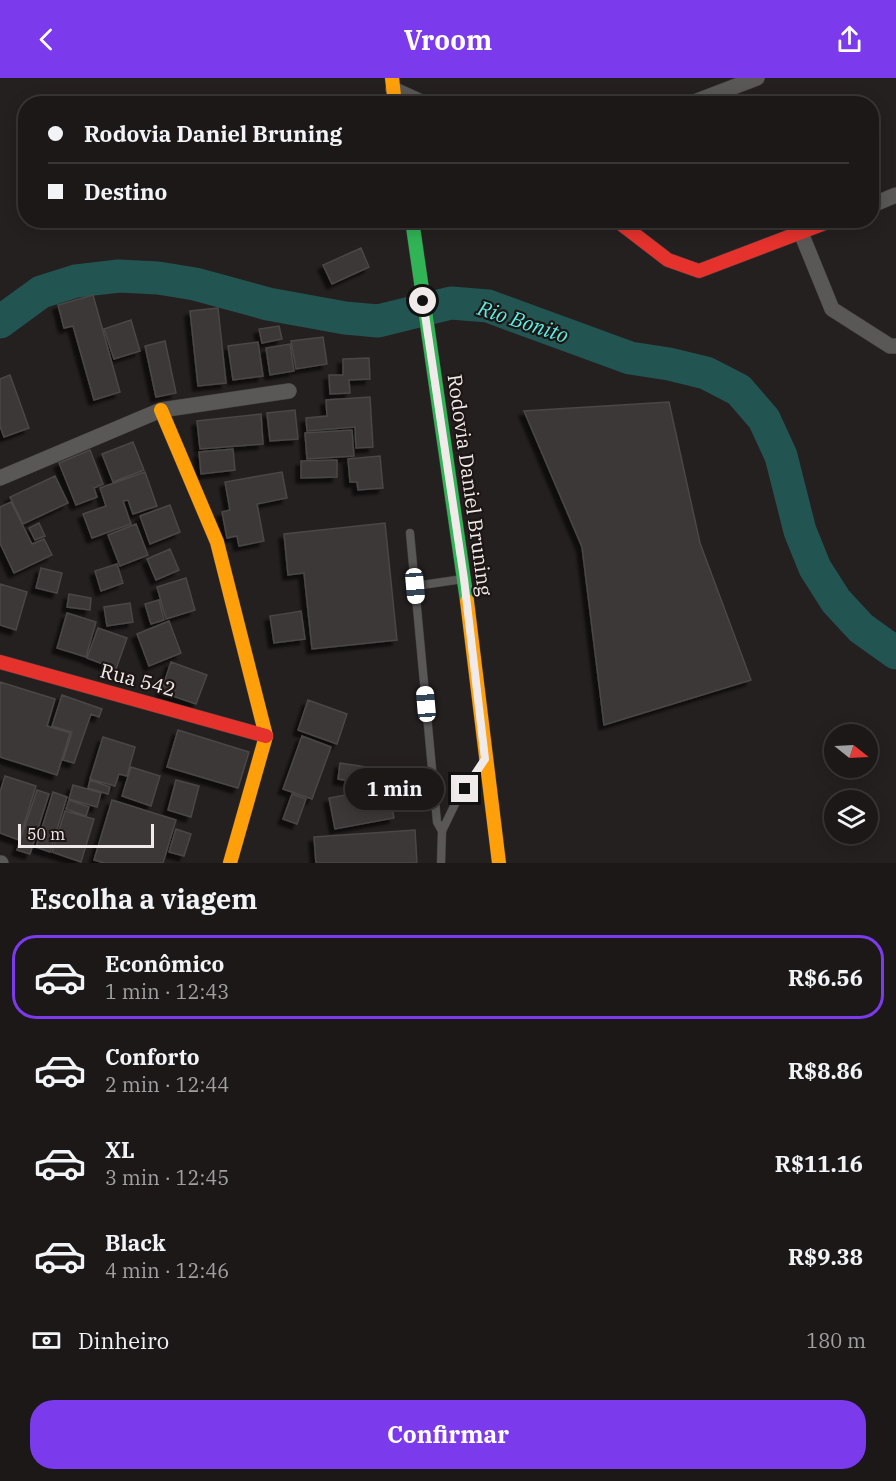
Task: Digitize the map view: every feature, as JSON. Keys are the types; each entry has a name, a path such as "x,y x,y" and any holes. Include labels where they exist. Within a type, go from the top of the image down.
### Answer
{"street":[{"path":"710,96 757,78"},
{"path":"393,90 407,96"},
{"path":"879,202 896,195"},
{"name":"Rodovia Daniel Bruning","path":"413,228 464,579 499,863"},
{"path":"626,228 668,260 699,271 815,228"},
{"path":"801,234 832,309 890,346 896,346"},
{"path":"0,478 161,410 289,391"},
{"path":"161,410 217,542 266,736 230,863"},
{"name":"Rua 542","path":"0,662 266,736"}],"lane":[{"path":"410,533 437,822 442,831"},
{"path":"415,586 464,579"},
{"path":"441,863 442,831 454,804 485,759"}],"building":[{"path":"361,248 369,267 332,284 323,265"},
{"path":"93,295 120,392 94,400 73,326 64,328 58,305"},
{"path":"218,308 226,383 198,386 190,311"},
{"path":"131,320 140,351 114,359 104,329"},
{"path":"279,326 282,339 262,343 259,329"},
{"path":"323,337 327,364 296,369 291,341"},
{"path":"165,341 176,393 156,397 145,346"},
{"path":"258,342 263,376 233,380 228,346"},
{"path":"290,344 294,371 270,375 266,348"},
{"path":"369,358 370,379 349,380 350,393 330,394 329,375 343,375 343,359"},
{"path":"10,375 29,428 4,437 0,426 0,379"},
{"path":"370,397 373,447 356,448 355,427 307,431 306,418 327,416 326,400"},
{"path":"669,402 700,543 751,680 604,725 582,547 524,411"},
{"path":"295,410 298,439 270,441 267,413"},
{"path":"261,414 263,444 200,449 197,421"},
{"path":"352,430 354,456 307,459 305,433"},
{"path":"133,442 144,470 113,482 102,454"},
{"path":"233,449 235,470 201,474 199,452"},
{"path":"90,450 103,484 94,488 97,497 76,505 59,463"},
{"path":"380,456 383,488 358,490 357,482 350,482 348,459"},
{"path":"337,460 337,477 301,478 301,461"},
{"path":"145,472 157,506 133,514 128,500 123,501 131,524 92,538 83,514 106,506 100,488"},
{"path":"282,472 287,498 257,504 264,541 239,546 237,536 227,538 222,512 230,510 225,482"},
{"path":"55,476 68,503 23,524 10,497"},
{"path":"11,502 32,544 44,539 52,555 14,573 0,543 0,507"},
{"path":"170,505 180,532 150,544 140,516"},
{"path":"39,523 45,536 35,540 29,528"},
{"path":"385,523 397,640 312,649 304,573 288,575 284,534"},
{"path":"136,524 148,555 120,566 108,535"},
{"path":"170,549 179,570 156,580 147,559"},
{"path":"117,564 123,583 101,591 95,571"},
{"path":"41,568 62,573 57,593 36,588"},
{"path":"186,578 195,610 166,619 157,587"},
{"path":"0,584 27,592 16,630 0,625"},
{"path":"69,594 91,598 90,610 67,607"},
{"path":"159,600 164,620 151,624 145,604"},
{"path":"130,603 133,622 107,626 104,607"},
{"path":"301,611 305,639 274,643 270,616"},
{"path":"67,613 96,622 86,657 57,648"},
{"path":"169,621 181,653 149,666 137,634"},
{"path":"98,628 127,638 116,669 87,658"},
{"path":"171,662 207,675 196,704 161,692"},
{"path":"0,682 55,699 47,726 70,733 57,775 0,757"},
{"path":"62,695 102,709 99,717 91,714 74,763 63,760 72,732 52,726"},
{"path":"308,700 347,714 337,744 298,730"},
{"path":"178,730 249,752 238,788 167,767"},
{"path":"302,736 331,747 312,799 283,789"},
{"path":"103,737 135,747 127,776 119,774 115,786 90,779"},
{"path":"340,763 379,769 377,785 338,779"},
{"path":"131,767 160,776 151,806 122,796"},
{"path":"5,776 36,786 19,840 0,833 0,792"},
{"path":"90,780 110,787 108,794 88,788"},
{"path":"176,780 199,786 191,817 168,810"},
{"path":"73,785 101,793 97,807 69,799"},
{"path":"388,787 394,818 335,829 329,798"},
{"path":"37,790 49,794 30,854 17,850"},
{"path":"53,792 67,797 50,852 36,847"},
{"path":"292,794 306,799 297,824 283,819"},
{"path":"69,800 89,807 86,816 66,809"},
{"path":"112,800 176,820 163,863 104,863 94,860"},
{"path":"65,811 94,819 81,862 52,852"},
{"path":"176,829 191,834 184,856 169,852"},
{"path":"415,830 417,863 316,863 314,837"}],"waterway":[{"name":"Rio Bonito","path":"0,322 41,292 76,281 119,276 158,278 195,284 268,304 345,318 378,321 451,303 488,306 630,358 706,373 739,390 764,419 781,456 800,531 815,568 836,601 861,628 896,653"}],"traffic: fast":[{"path":"413,228 467,601"}],"traffic: slow":[{"path":"392,78 394,96"},
{"path":"161,410 217,542 266,736 230,863"},
{"path":"467,601 499,863"}],"traffic: jam":[{"path":"626,228 668,260 699,271 812,228"},
{"path":"0,662 266,736"}],"route":[{"path":"423,301 464,579 485,759 465,789"}]}
